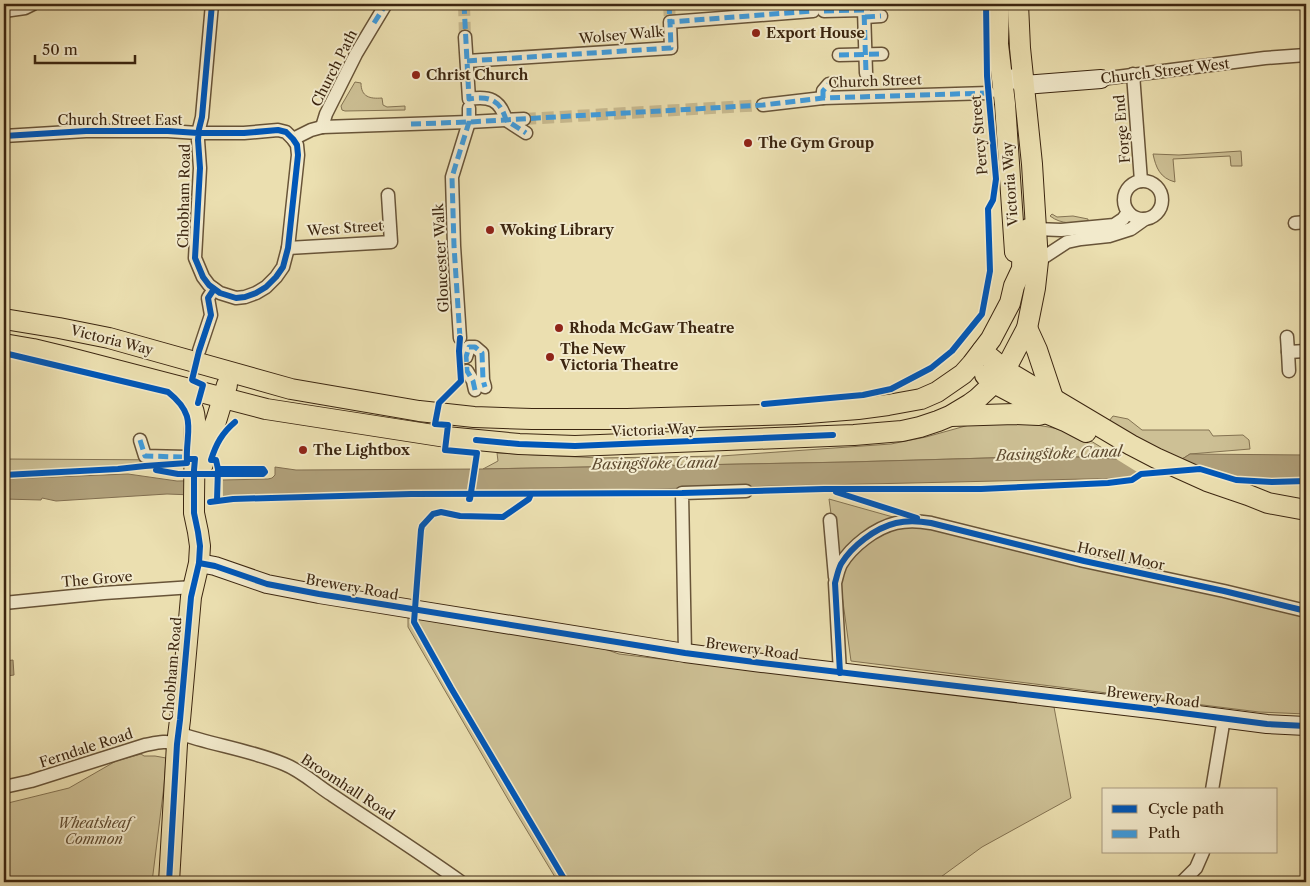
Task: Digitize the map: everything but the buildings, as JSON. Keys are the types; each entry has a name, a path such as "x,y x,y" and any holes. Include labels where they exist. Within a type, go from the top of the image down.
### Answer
{"main road":[{"name":"Victoria Way","path":"4,344 41,351 176,386 291,389 437,413 474,417 626,419 795,414 888,405 921,399 937,392 963,374 977,358 991,339 1010,303 1014,286 1016,271 997,81 998,4"},
{"name":"Victoria Way","path":"4,319 109,338 266,409 446,437 519,444 575,446 854,435 920,428 950,416 977,399 999,376 1027,328 1038,261 1032,164 1020,48 1018,4"},
{"name":"Victoria Way","path":"1014,286 1022,269 1024,234 1028,229 1036,229"},
{"path":"1027,328 1037,350 1050,406"},
{"name":"Victoria Way","path":"4,329 113,352 167,366 217,386"},
{"path":"977,358 999,376 1106,437 1168,477 1197,490 1251,506 1268,503"},
{"name":"Chobham Road","path":"170,882 178,738 188,618 192,587 199,563 200,546 194,513 198,499 194,464 194,411 188,398 176,386"},
{"name":"Chobham Road","path":"194,464 206,446 213,430 217,386"},
{"name":"Chobham Road","path":"194,464 217,386"},
{"path":"950,416 1039,415 1050,406"},
{"path":"213,430 221,422 240,412 266,409"},
{"path":"1106,437 1207,481 1268,503 1306,510"}],"street":[{"path":"4,11 25,8 33,4"},
{"name":"Chobham Road","path":"212,4 202,117 198,133 200,168 195,258 203,277 214,289"},
{"name":"Church Path","path":"322,127 326,114 356,54 386,4"},
{"path":"841,7 864,10 881,16"},
{"name":"Wolsey Walk","path":"467,62 671,48 670,22 818,11 841,7"},
{"path":"864,10 866,73"},
{"name":"Gloucester Walk","path":"460,338 452,177 469,122 466,37"},
{"path":"839,55 882,54"},
{"name":"Church Street West","path":"1024,85 1101,79 1265,58 1306,55"},
{"name":"Forge End","path":"1133,74 1141,181"},
{"path":"997,81 1024,85"},
{"name":"Church Street","path":"763,105 823,98 847,91 997,81"},
{"path":"823,98 823,91 829,84"},
{"path":"469,103 478,98 489,99 498,104 506,120 526,133"},
{"path":"199,351 211,315 208,298 214,289 236,298 245,297 266,287 283,267 288,248 298,155 297,145 293,139 322,127 524,119"},
{"name":"Church Street East","path":"4,136 86,131 244,133 278,130 286,132 293,139"},
{"name":"Forge End","path":"1038,261 1066,242 1081,238 1109,236 1131,230 1145,219 1153,217 1158,213 1161,207 1162,194 1154,184 1148,181 1141,181 1131,185 1124,195 1128,212"},
{"name":"West Street","path":"288,248 391,242 388,195"},
{"path":"1036,229 1061,230 1114,225 1123,219 1128,212 1135,218 1145,219"},
{"path":"1287,337 1289,371"},
{"path":"466,357 469,347 475,347 482,352 477,382"},
{"path":"1288,352 1306,351"},
{"path":"140,440 145,456 194,464"},
{"name":"Brewery Road","path":"685,653 682,493 746,491"},
{"name":"Horsell Moor","path":"830,520 840,673"},
{"name":"Horsell Moor","path":"835,583 838,571 851,551 872,535 886,526 897,522 919,521 1084,561 1306,611"},
{"name":"Brewery Road","path":"199,563 216,566 267,584 294,590 685,653 1267,724 1306,726"},
{"name":"The Grove","path":"4,603 192,587"},
{"path":"1212,788 1224,718"},
{"name":"Ferndale Road","path":"4,787 31,781 145,745 170,742 178,738"},
{"name":"Broomhall Road","path":"178,738 266,758 292,768 461,882"},
{"path":"1182,882 1196,868 1202,854"}],"green space":[{"path":"355,82 361,83 361,88 367,96 382,98 383,105 387,107 405,106 405,110 342,110 341,106"},
{"path":"1241,151 1242,166 1231,166 1230,156 1173,159 1175,182 1162,175 1153,154 1179,155"},
{"path":"1052,214 1057,217 1073,216 1088,219 1088,222 1064,222 1050,216"},
{"path":"1113,416 1128,419 1142,430 1209,430 1213,436 1243,435 1249,440 1250,449 1190,454 1179,461 1109,421"},
{"path":"993,422 1039,425 1072,433 1093,442 1119,459 1057,456 483,469 498,461 497,453 599,458 721,456 891,444 969,425"},
{"path":"4,459 182,460 181,462 119,467 4,472"},
{"path":"829,499 996,546 1211,593 1306,616 1306,714 1259,712 851,661"},
{"path":"408,614 599,647 619,654 1054,707 1071,798 982,847 934,882 558,882 408,627"},
{"name":"Wheatsheaf Common","path":"141,754 144,756 166,758 152,882 4,882 4,804 69,788 116,761"}],"shaded area":[{"path":"1190,454 1306,455 1306,479 1236,478 1216,471 1198,471 1139,472 1128,478 475,493 363,492 218,496 167,494 56,501 42,498 41,500 4,499 4,479 128,474 177,481 268,479 275,475 275,467 296,470 483,469 1057,456 1179,461"},
{"path":"13,660 14,675 7,676 5,661"}],"pier":[{"name":"Basingstoke Canal","path":"1113,457 1166,458 1198,474 1142,475"},
{"path":"184,478 223,478 223,497 215,499 183,498"}],"tunnel":[{"path":"464,4 465,37"},
{"path":"669,4 670,22"},
{"path":"524,119 763,105"}],"marked path":[{"path":"374,23 386,4"},
{"path":"464,4 469,99 482,98 493,100 504,113 506,120 526,133"},
{"path":"669,4 670,22"},
{"path":"824,11 864,10 866,73"},
{"path":"467,61 671,48 670,22 813,11"},
{"path":"865,17 881,16"},
{"path":"839,55 882,54"},
{"path":"823,98 823,91 829,84"},
{"path":"411,124 763,105 823,98 989,93"},
{"path":"460,338 452,177 469,122 469,108"},
{"path":"475,390 473,381 467,371 466,357 469,347 475,347 482,353 485,387"},
{"path":"140,440 145,456 182,457"}],"cycle path":[{"path":"4,136 86,131 168,131 198,133 244,133 278,130 286,132 297,145 298,155 288,248 283,267 266,287 245,297 236,298 220,293 209,285 203,277 195,258 200,168 198,140 199,129 202,117 212,4"},
{"name":"Percy Street","path":"764,404 863,395 891,389 931,368 952,351 982,314 990,271 988,209 993,200 996,179 987,76 986,4"},
{"path":"198,403 203,385 192,380 211,315 208,298 214,289"},
{"path":"460,338 461,381 439,403 435,424 448,425 445,450 477,453 469,499"},
{"path":"4,353 168,392 184,409 188,425 187,463 4,475"},
{"path":"217,500 218,469 216,460 211,460 220,439 235,422"},
{"path":"476,440 575,446 833,435"},
{"path":"169,882 177,744 191,597 199,563 200,546 194,513 195,459 187,459"},
{"path":"156,470 178,474 263,474 265,472 263,469 218,469"},
{"path":"210,502 233,499 411,494 981,489 1108,483 1132,480 1141,474 1200,469 1236,480 1306,481"},
{"path":"836,492 917,518"},
{"path":"531,494 529,499 503,517 460,516 441,512 433,514 422,526 414,622 566,882"},
{"path":"840,673 835,583 840,566 851,551 872,533 888,525 905,521 931,523 1084,561 1306,611"},
{"path":"199,563 215,566 267,584 319,594 685,653 1267,724 1306,726"}],"place":[{"name":"Export House","path":"756,33"},
{"name":"Christ Church","path":"416,75"},
{"name":"The Gym Group","path":"748,143"},
{"name":"Woking Library","path":"490,230"},
{"name":"Rhoda McGaw Theatre","path":"559,328"},
{"name":"The New Victoria Theatre","path":"550,357"},
{"name":"The Lightbox","path":"303,450"}]}
